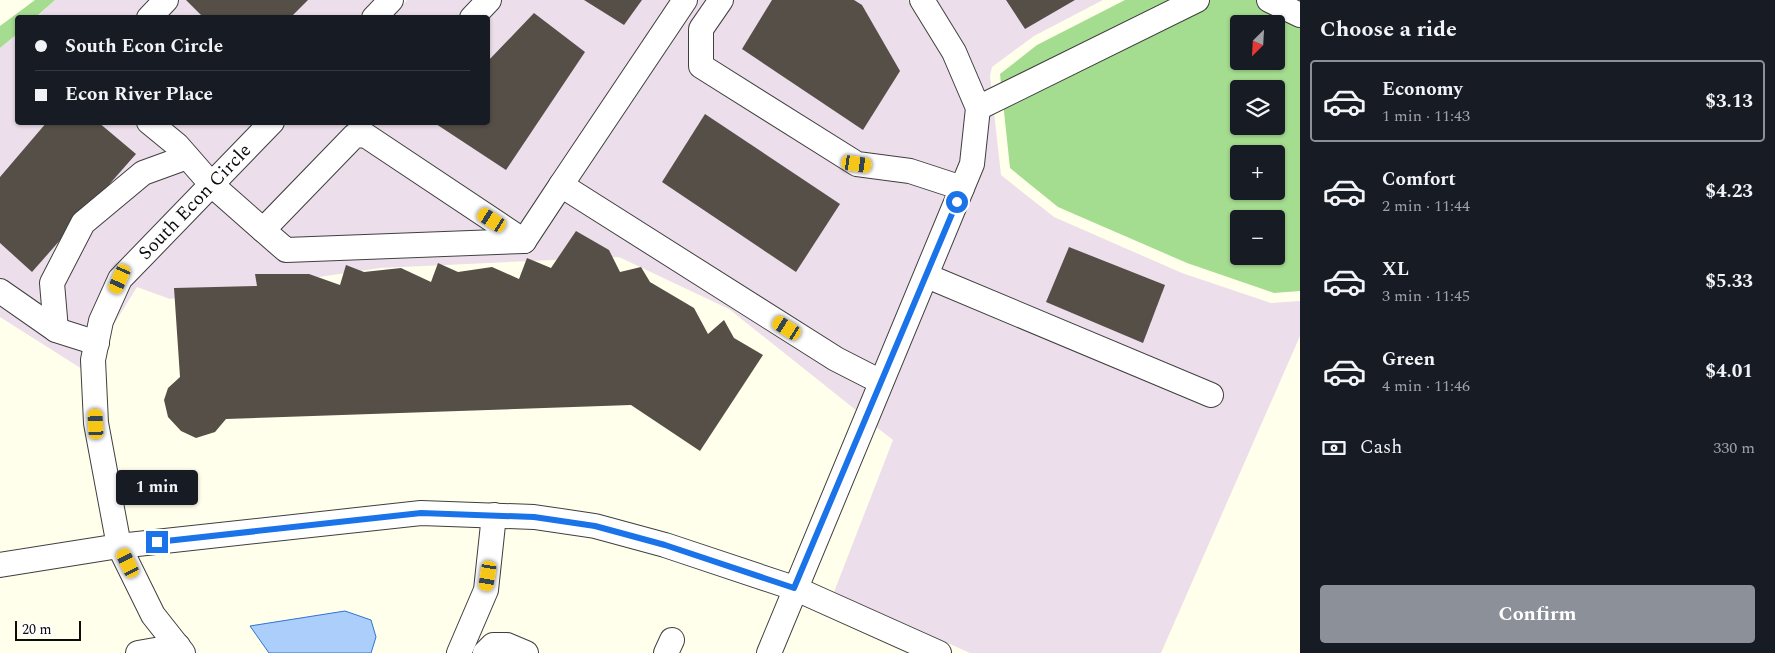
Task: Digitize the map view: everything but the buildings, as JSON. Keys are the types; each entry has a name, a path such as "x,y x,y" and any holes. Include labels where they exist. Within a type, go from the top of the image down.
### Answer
{"street":[{"path":"151,15 166,0"},
{"path":"377,15 391,0"},
{"path":"475,15 489,0"},
{"path":"524,241 685,0"},
{"path":"721,0 701,29 701,66 857,164 910,171 962,188"},
{"path":"769,653 794,588 927,276 972,164 978,108 954,52 922,0"},
{"path":"978,108 1197,0"},
{"path":"1269,0 1300,15"},
{"path":"152,125 187,157 212,185 286,250 524,241"},
{"name":"South Econ Circle","path":"180,650 153,615 119,546 96,424 93,360 101,321 120,279 212,185 264,125"},
{"path":"263,230 354,136 365,136 524,241"},
{"path":"56,330 52,283 83,223 143,173 187,157"},
{"path":"561,185 836,360 882,382"},
{"path":"927,276 1211,395"},
{"path":"0,291 56,330 97,343"},
{"path":"0,565 119,546 421,513 534,517 595,526 665,545 794,588 939,653"},
{"path":"459,653 486,590 494,515"},
{"path":"485,653 493,645 507,645 526,653"},
{"path":"138,653 180,650"}],"shaded area":[{"path":"55,0 375,0 360,15 39,15"},
{"path":"407,0 908,0 944,59 967,112 960,162 857,411 729,309 619,257 380,268 170,299 137,287 111,329 130,286 286,125 490,125 490,15 392,15"},
{"path":"937,0 1103,0 1034,36 992,67 990,76 1001,175 1054,217 1182,273 1271,303 1300,301 1300,336 1161,653 970,653 834,592 893,440 875,426 982,168 989,102 964,44"},
{"path":"15,36 15,125 254,125 113,270 82,369 0,317 0,48"}],"green space":[{"path":"35,0 55,0 38,15 15,15 15,36 0,48 0,26"},
{"path":"1125,0 1300,0 1300,291 1274,293 1187,263 1058,207 1010,168 1000,74 1037,45"}],"water":[{"path":"345,611 371,620 376,637 371,653 269,653 250,626"}],"route":[{"path":"157,542 421,513 534,517 595,526 665,545 794,588 957,202"}]}
